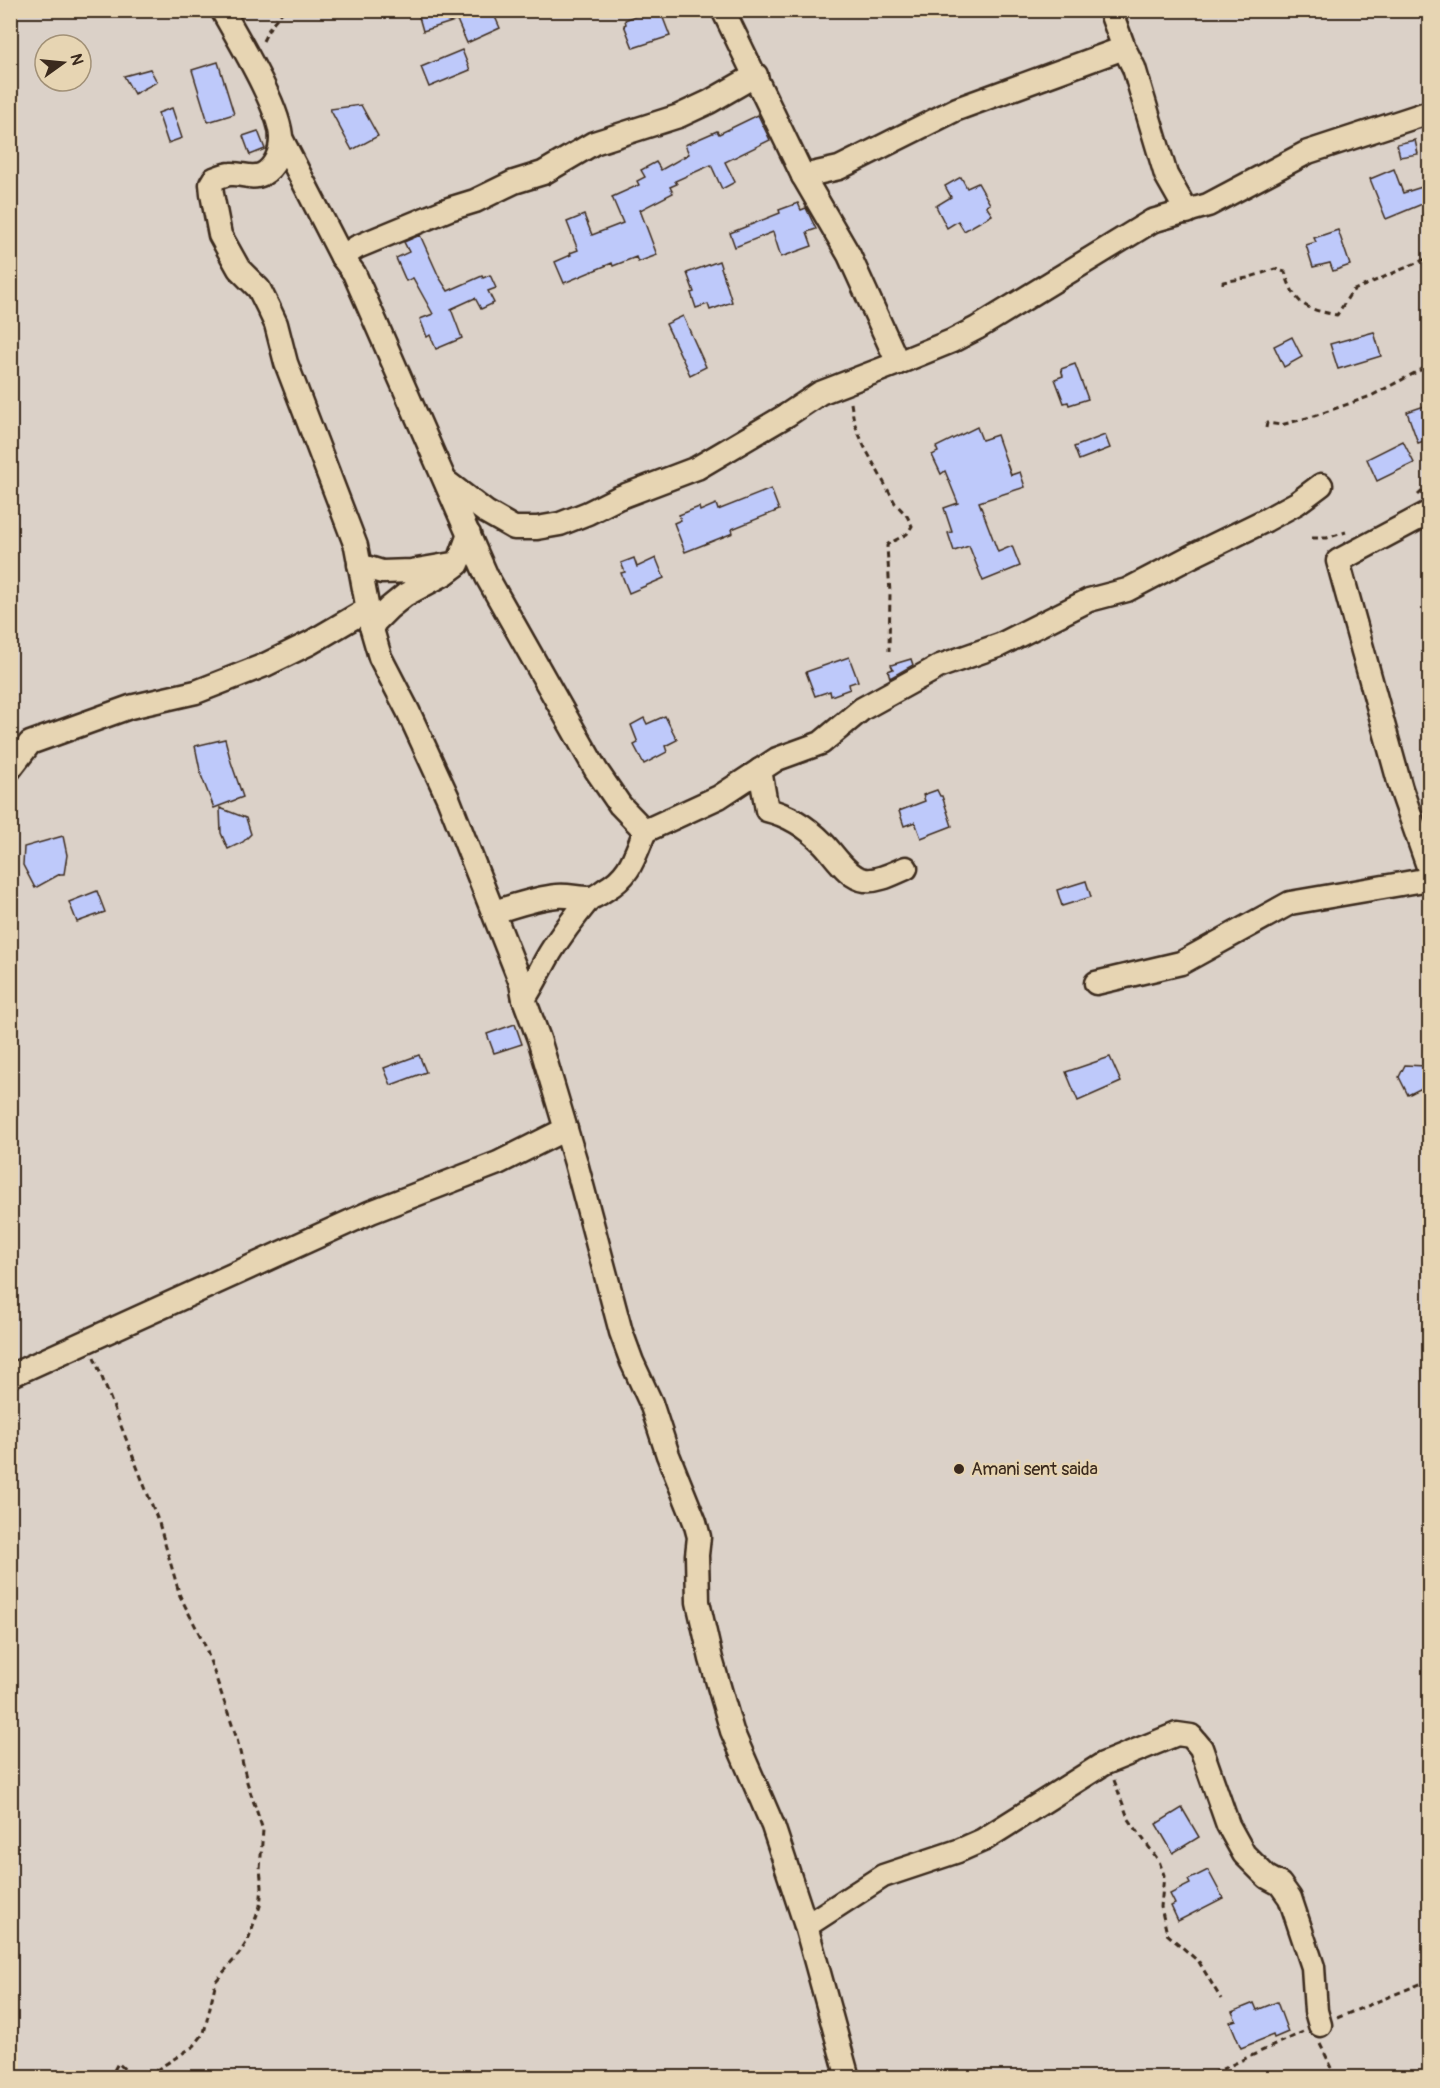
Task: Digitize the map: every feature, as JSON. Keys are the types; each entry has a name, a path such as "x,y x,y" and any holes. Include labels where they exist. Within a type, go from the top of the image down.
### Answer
{"street":[{"path":"222,10 274,111 281,138 342,257 354,273 487,577 596,770 620,805 645,831"},
{"path":"723,10 803,176 849,255 898,363"},
{"path":"1110,10 1134,68 1166,175 1187,212"},
{"path":"803,176 839,168 957,109 1124,48"},
{"path":"342,257 357,247 449,209 475,201 514,182 543,173 594,143 679,116 756,75"},
{"path":"446,482 486,512 514,528 537,528 560,524 618,498 698,468 820,393 952,341 1152,221 1208,205 1308,152 1430,112"},
{"path":"281,138 274,164 262,174 248,177 231,174 214,179 211,184 212,194 220,235 239,269 259,289 276,324 286,363 356,546 369,617 380,657 408,711 447,798 480,883 494,912 520,983 566,1129 621,1332 651,1403 668,1455 695,1522 699,1537 698,1602 711,1659 732,1731 773,1826 806,1926 848,2078"},
{"path":"524,999 536,982 549,954 575,916 590,898 620,881 631,867 645,831 719,797 777,759 826,740 862,709 940,666 1000,645 1089,600 1127,590 1286,509 1321,485"},
{"path":"1430,512 1338,561 1401,789 1430,872"},
{"path":"10,769 30,743 130,707 196,692 265,665 389,608 458,564 469,534"},
{"path":"359,565 382,572 411,571 445,564 458,564"},
{"path":"760,770 767,810 785,816 803,827 822,842 856,877 866,881 875,880 906,868"},
{"path":"1096,983 1181,963 1290,903 1430,879"},
{"path":"494,912 555,896 578,895 590,898"},
{"path":"10,1376 370,1212 498,1163 566,1129"},
{"path":"806,1926 883,1876 958,1851 983,1840 1103,1764 1177,1734 1191,1736 1201,1748 1228,1825 1244,1854 1267,1877 1280,1884 1290,1898 1313,1967 1319,2031"}],"path":[{"path":"250,61 261,46 271,25 284,10"},
{"path":"1223,284 1223,282 1247,278 1275,269 1285,272 1292,294 1311,310 1337,315 1352,291 1430,257"},
{"path":"1266,428 1267,423 1281,425 1371,396 1430,365"},
{"path":"855,381 850,399 854,422 864,446 895,503 907,516 912,526 909,532 887,546 890,593 889,651"},
{"path":"1312,538 1327,538 1356,528"},
{"path":"88,1342 159,1523 180,1596 204,1643 237,1739 247,1782 263,1830 260,1906 248,1940 216,1981 204,2033 194,2046 144,2078"},
{"path":"1103,1764 1112,1773 1128,1818 1162,1868 1164,1875 1161,1907 1167,1934 1199,1962 1221,1999"},
{"path":"1319,2031 1337,2078"},
{"path":"77,2078 89,2073 111,2076 118,2063 134,2078"}],"building":[{"path":"417,10 492,10 500,28 467,43 457,20 423,31"},
{"path":"649,10 660,10 670,36 633,48 624,25 625,20"},
{"path":"462,50 470,70 429,87 421,67"},
{"path":"218,62 234,114 208,122 192,70"},
{"path":"150,69 157,82 134,94 124,76"},
{"path":"361,105 378,136 352,150 330,109"},
{"path":"172,108 182,138 168,143 158,113"},
{"path":"758,115 770,140 725,162 735,182 722,189 711,165 675,181 677,184 670,187 673,193 640,210 657,255 638,262 636,257 613,266 612,263 564,283 555,262 578,250 567,222 584,215 592,235 623,223 612,197 639,185 637,181 645,177 641,170 656,162 661,170 689,154 685,145 717,131 719,134"},
{"path":"258,131 265,149 250,155 243,136"},
{"path":"1415,140 1418,154 1400,157 1397,144"},
{"path":"1394,169 1403,193 1422,187 1427,202 1386,219 1370,179"},
{"path":"961,177 967,188 978,183 990,204 986,206 992,215 964,231 958,221 947,228 936,206 951,197 945,186"},
{"path":"798,203 801,210 806,208 816,229 807,232 812,246 781,257 773,232 735,247 730,233 780,213 779,210"},
{"path":"1338,230 1350,265 1333,271 1330,263 1313,267 1306,245 1316,242 1314,238"},
{"path":"420,235 448,291 482,276 483,278 490,275 496,288 488,291 494,303 481,309 475,298 451,309 462,338 436,349 430,335 427,337 420,319 433,314 413,278 406,281 396,258 409,252 404,242"},
{"path":"719,261 732,302 710,310 708,304 696,308 691,293 694,292 687,273"},
{"path":"683,316 706,367 690,375 666,324"},
{"path":"1374,332 1381,356 1338,369 1330,344"},
{"path":"1292,337 1302,357 1284,367 1274,346"},
{"path":"1075,364 1088,399 1069,405 1068,402 1064,403 1055,379 1063,376 1061,369"},
{"path":"1430,404 1430,439 1418,443 1407,412"},
{"path":"977,427 982,440 997,435 1011,475 1020,472 1025,487 979,502 998,552 1012,546 1020,566 983,581 969,546 954,551 948,533 952,532 944,508 958,503 945,471 941,474 932,455 938,452 936,447"},
{"path":"1105,435 1110,448 1079,460 1074,447"},
{"path":"1403,441 1414,463 1377,481 1367,459"},
{"path":"771,489 779,510 732,529 733,533 685,552 674,523 681,520 679,515 699,507 700,511 716,504 718,510"},
{"path":"634,558 637,567 656,558 664,578 629,593 621,573 625,572 621,563"},
{"path":"849,657 858,681 849,684 850,689 831,696 830,691 815,696 806,672"},
{"path":"911,659 913,665 890,678 888,671 893,669 891,665"},
{"path":"665,716 677,740 665,746 667,752 644,764 634,745 638,743 631,725 644,718 647,724"},
{"path":"225,739 243,797 214,808 201,775 195,746"},
{"path":"937,790 942,796 952,826 921,838 915,822 904,826 899,811 925,801 923,795"},
{"path":"220,808 246,818 251,834 243,842 228,849 221,833"},
{"path":"63,836 67,855 64,874 35,888 23,865 24,847"},
{"path":"1086,881 1091,897 1062,906 1057,890"},
{"path":"97,891 105,912 77,922 69,902"},
{"path":"515,1024 522,1044 494,1053 487,1034"},
{"path":"419,1055 426,1072 391,1085 384,1068"},
{"path":"1110,1057 1121,1082 1078,1101 1066,1072"},
{"path":"1405,1065 1425,1066 1430,1075 1430,1084 1408,1095 1399,1077"},
{"path":"1182,1808 1199,1837 1173,1853 1156,1824"},
{"path":"1208,1870 1223,1898 1178,1921 1171,1906 1175,1904 1170,1894 1190,1884 1188,1880"},
{"path":"1277,2002 1288,2032 1274,2038 1273,2035 1241,2048 1230,2022 1236,2020 1232,2012 1254,2003 1257,2010"}],"place":[{"name":"Amani sent saida","path":"959,1469"}]}
